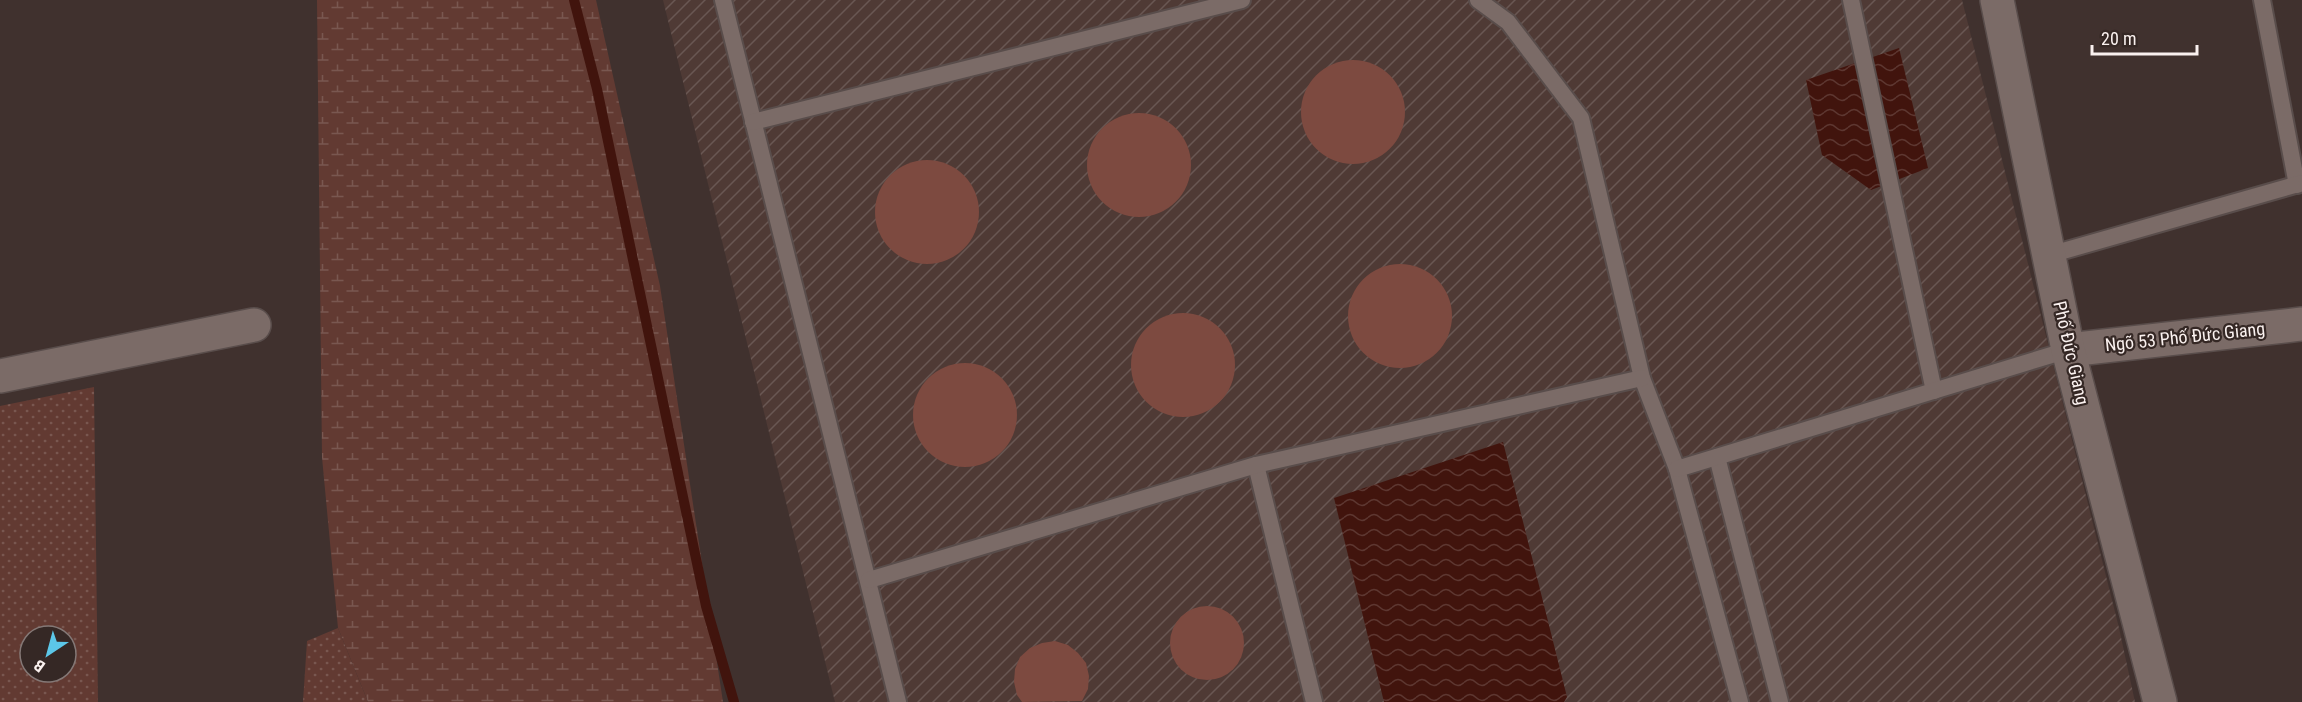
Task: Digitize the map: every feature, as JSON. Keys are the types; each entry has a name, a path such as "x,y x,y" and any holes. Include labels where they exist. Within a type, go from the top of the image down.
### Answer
{"street":[{"name":"Phố Đức Giang","path":"1997,0 2068,350 2160,702"},
{"name":"Ngõ 53 Phố Đức Giang","path":"2068,350 2302,324"},
{"path":"0,376 254,325"}],"lane":[{"path":"723,0 898,702"},
{"path":"753,122 1242,0"},
{"path":"1478,0 1508,22 1581,118 1642,378 1677,469 1740,702"},
{"path":"1851,0 1934,391"},
{"path":"2049,255 2300,184 2262,0"},
{"path":"1677,469 2068,350"},
{"path":"869,580 1256,465 1642,378"},
{"path":"1717,457 1780,702"},
{"path":"1256,465 1314,702"}],"shaded area":[{"path":"663,0 1962,0 2119,628 2135,702 835,702"}],"green space":[{"path":"317,0 596,0 660,286 723,702 368,702 338,628 322,457"},
{"path":"94,387 98,702 0,702 0,406"},
{"path":"338,628 368,702 303,702 307,641"}],"water":[{"path":"1899,48 1928,168 1871,190 1822,155 1806,80"},
{"path":"1503,442 1567,697 1564,702 1384,702 1334,498"}],"building":[{"path":"1353,60 1373,64 1390,75 1401,92 1405,112 1401,132 1390,149 1373,160 1353,164 1333,160 1316,149 1305,132 1301,112 1305,92 1316,75 1333,64"},
{"path":"1139,113 1159,117 1176,128 1187,145 1191,165 1187,185 1176,202 1159,213 1139,217 1119,213 1102,202 1091,185 1087,165 1091,145 1102,128 1119,117"},
{"path":"927,160 947,164 964,175 975,192 979,212 975,232 964,249 947,260 927,264 907,260 890,249 879,232 875,212 879,192 890,175 907,164"},
{"path":"1400,264 1420,268 1437,279 1448,296 1452,316 1448,336 1437,353 1420,364 1400,368 1380,364 1363,353 1352,336 1348,316 1352,296 1363,279 1380,268"},
{"path":"1183,313 1203,317 1220,328 1231,345 1235,365 1231,385 1220,402 1203,413 1183,417 1163,413 1146,402 1135,385 1131,365 1135,345 1146,328 1163,317"},
{"path":"965,363 985,367 1002,378 1013,395 1017,415 1013,435 1002,452 985,463 965,467 945,463 928,452 917,435 913,415 917,395 928,378 945,367"},
{"path":"1200,606 1214,606 1228,612 1238,622 1244,636 1242,657 1228,674 1214,680 1200,680 1186,674 1176,664 1170,650 1170,636 1176,622 1186,612"},
{"path":"1055,641 1068,645 1086,663 1089,676 1088,689 1082,701 1022,702 1017,695 1014,682 1015,669 1020,657 1030,648"}],"waterway":[{"path":"574,0 597,89 706,606 734,702"}]}
